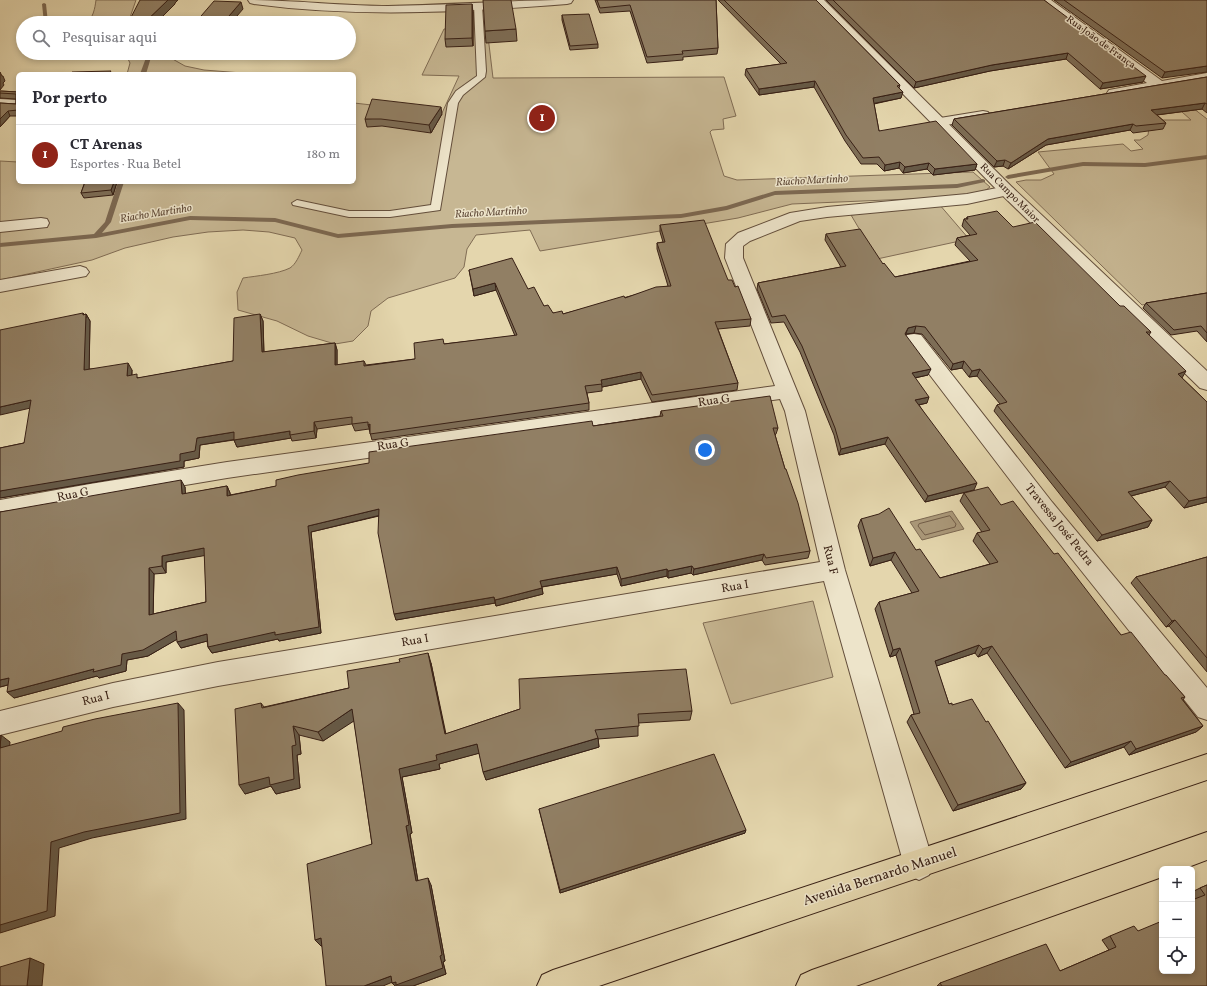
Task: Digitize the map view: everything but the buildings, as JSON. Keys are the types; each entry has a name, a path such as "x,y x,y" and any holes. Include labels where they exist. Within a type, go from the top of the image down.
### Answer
{"main road":[{"name":"Avenida Bernardo Manuel","path":"553,986 762,915 919,865 1207,767"},
{"path":"812,986 1207,846"}],"street":[{"path":"254,0 308,6 362,9 567,0"},
{"name":"Rua Campo Maior","path":"817,0 1007,191 1207,383"},
{"name":"Rua João de França","path":"1043,0 1159,85"},
{"path":"1104,95 1207,77"},
{"path":"0,103 16,104"},
{"path":"940,122 995,113"},
{"name":"Rua F","path":"919,865 832,570 795,411 734,258 735,244 744,236 796,217 827,212 967,199 1007,191"},
{"path":"0,227 41,223"},
{"path":"0,286 80,272"},
{"name":"Travessa José Pedra","path":"914,340 1044,508 1207,708"},
{"name":"Rua G","path":"0,509 94,491 268,463 516,427 788,391"},
{"name":"Rua I","path":"0,723 113,694 218,674 832,570"}],"lane":[{"path":"297,203 349,214 390,214 436,208 453,103 459,93 481,77 482,71 478,5"}],"shaded area":[{"path":"96,0 136,0 130,16 92,16"},
{"path":"485,11 493,78 724,77 736,116 723,119 724,129 712,130 710,132 724,176 737,180 973,172 990,187 977,193 933,198 792,204 738,218 540,251 530,230 476,235 467,249 464,267 455,278 388,298 371,311 368,326 353,341 335,344 308,336 277,321 238,310 237,292 243,278 273,273 290,268 296,262 302,250 295,238 269,232 243,230 208,232 173,237 125,248 92,260 0,280 0,161 16,162 16,184 356,184 356,103 442,113 459,76 422,75 444,29 450,29 450,13"},
{"path":"128,60 174,60 185,66 204,70 229,72 128,72 130,63"},
{"path":"1184,101 1207,119 1207,293 1142,305 1016,182 1041,180 1054,174 1038,152 1123,144 1131,151 1143,149 1134,140 1140,140 1148,135 1149,127 1153,120 1191,120 1172,103"},
{"path":"939,204 969,239 877,259 851,215"},
{"path":"813,601 833,677 731,704 703,623"}],"water":[{"path":"952,511 964,529 922,540 910,522"}],"waterway":[{"path":"44,4 45,16"},
{"path":"144,72 148,60"},
{"name":"Riacho Martinho","path":"1008,177 1083,164 1145,165 1207,157"},
{"name":"Riacho Martinho","path":"96,236 190,218 275,220 338,236 452,226 681,216 727,208 775,193 957,186 983,181"},
{"path":"96,236 108,222 120,184"},
{"name":"Riacho Martinho","path":"0,245 96,236"}],"place":[{"name":"CT Arenas","path":"542,118"}]}
